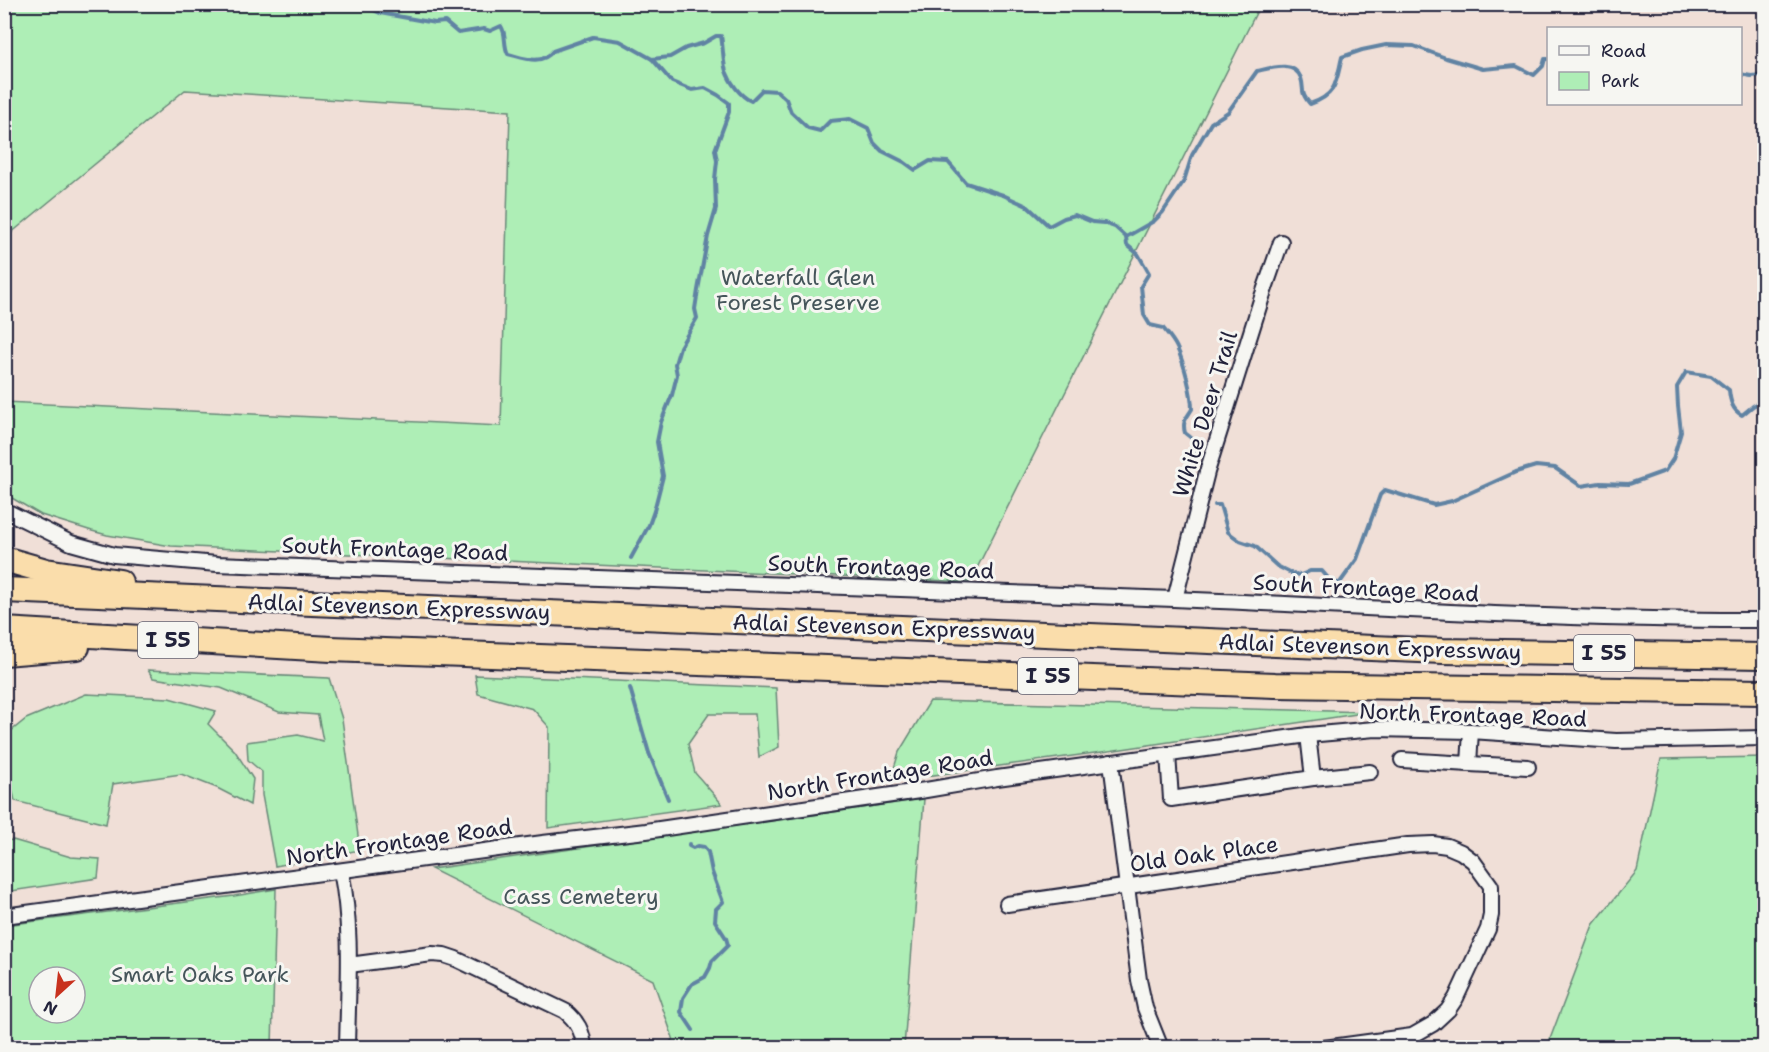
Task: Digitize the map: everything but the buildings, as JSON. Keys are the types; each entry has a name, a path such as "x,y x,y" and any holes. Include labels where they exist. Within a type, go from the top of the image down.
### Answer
{"highway":[{"path":"4,559 46,571 217,599"},
{"name":"Adlai Stevenson Expressway","path":"4,590 1443,651 1764,656"},
{"name":"Adlai Stevenson Expressway","path":"4,630 331,649 1275,685 1764,692"},
{"path":"4,653 156,639"}],"street":[{"name":"White Deer Trail","path":"1175,599 1207,472 1281,242"},
{"name":"South Frontage Road","path":"4,510 71,543 114,555 217,564 1175,599 1501,615 1681,621 1764,620"},
{"name":"North Frontage Road","path":"4,916 646,831 1308,735 1375,729 1471,731 1616,741 1764,738"},
{"path":"1469,764 1471,731"},
{"path":"1308,735 1313,778"},
{"path":"1168,754 1171,799 1370,771"},
{"path":"1402,760 1528,767"},
{"path":"1111,762 1139,980 1145,1008 1161,1047"},
{"name":"Old Oak Place","path":"1007,904 1408,845 1447,846 1473,861 1491,886 1491,915 1488,929 1456,998 1448,1010 1432,1024 1412,1035 1324,1047"},
{"path":"341,871 348,904 349,926 347,1047"},
{"path":"349,964 432,954 456,959 565,1011 576,1020 584,1047"}],"green space":[{"name":"Waterfall Glen Forest Preserve","path":"4,5 1260,5 970,582 171,546 92,531 41,515 5,494 5,402 501,426 510,111 185,90 5,238"},
{"path":"148,670 329,678 342,719 360,850 275,866 262,795 262,772 248,760 247,742 298,735 323,741 318,715 279,712 221,688 153,678"},
{"path":"475,675 776,688 779,747 759,757 755,714 709,714 688,744 695,773 722,804 548,828 549,727 533,709 478,694"},
{"path":"86,694 169,698 216,711 208,724 235,751 253,779 250,805 217,788 181,774 113,784 106,824 15,801 5,759 5,736 26,719"},
{"path":"930,701 1370,712 890,781 899,752"},
{"path":"1764,757 1764,1047 1547,1047 1593,925 1637,871 1661,759"},
{"name":"Cass Cemetery","path":"924,799 904,1047 667,1047 673,1038 653,980 431,869"},
{"path":"13,840 71,857 100,859 98,878 5,892 5,841"},
{"name":"Smart Oaks Park","path":"276,889 272,1047 5,1047 5,925"}],"waterway":[{"path":"360,4 380,13 435,23 445,22 458,33 484,29 490,31 501,26 508,54 532,60 538,60 553,51 593,37 620,41 652,59 672,82 692,90 705,88 729,103 729,112 715,150 717,161 716,209 708,236 698,290 695,309 697,318 680,347 675,364 677,375 661,422 657,442 663,476 649,525 631,558"},
{"path":"652,59 670,57 686,48 721,36 726,71 739,92 751,101 762,90 777,91 786,99 791,112 808,128 820,131 830,121 850,119 868,128 874,143 882,151 915,170 930,161 948,162 966,183 1003,195 1027,206 1049,226 1075,215 1092,222 1115,227 1126,237"},
{"path":"1126,237 1154,221 1163,212 1184,181 1192,155 1211,123 1228,112 1257,71 1288,67 1298,72 1303,93 1310,104 1330,92 1334,86 1342,57 1386,45 1414,46 1483,69 1516,66 1534,75 1547,59"},
{"path":"1742,74 1764,75"},
{"path":"1126,237 1127,245 1138,254 1149,273 1141,286 1144,315 1150,325 1163,328 1176,345 1182,362 1192,402 1192,409 1185,420 1184,429 1197,445 1197,455"},
{"path":"1215,505 1220,505 1228,532 1240,541 1255,546 1277,566 1293,574 1301,575 1310,571 1322,571 1328,578 1339,584 1357,559 1380,495 1385,490 1434,505 1452,501 1516,472 1536,466 1555,468 1581,486 1600,483 1629,484 1665,471 1673,459 1681,432 1677,387 1686,372 1711,376 1729,390 1734,408 1742,415 1764,400"},
{"path":"630,688 649,753 668,799"},
{"path":"689,844 693,848 704,847 708,852 712,872 723,902 716,909 715,921 728,945 712,961 705,977 692,984 683,998 681,1012 693,1030"}]}
